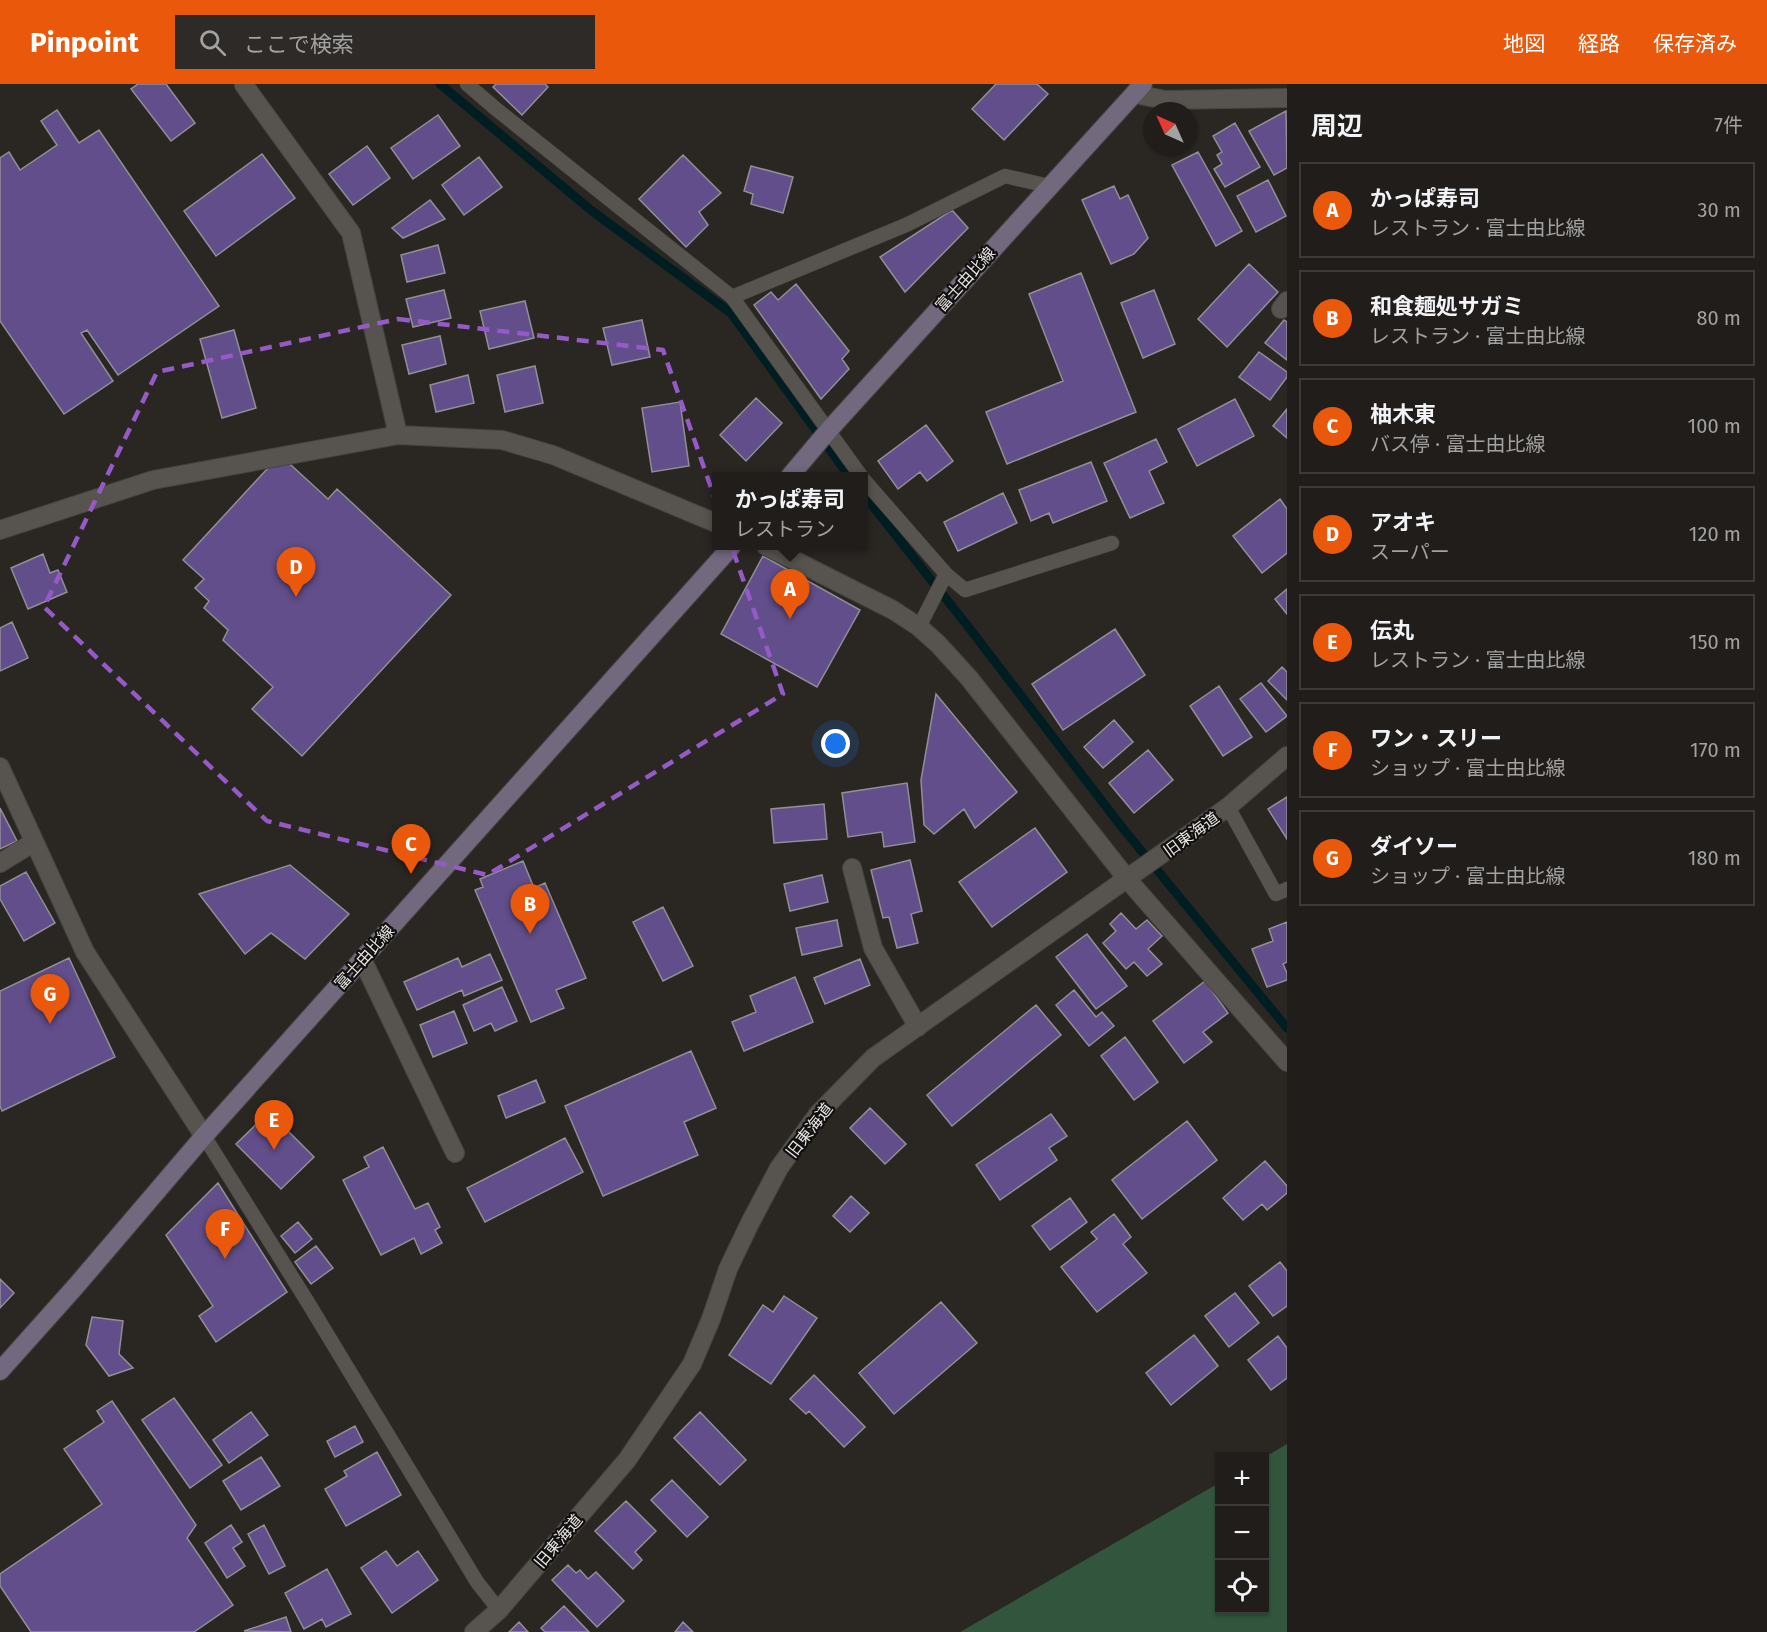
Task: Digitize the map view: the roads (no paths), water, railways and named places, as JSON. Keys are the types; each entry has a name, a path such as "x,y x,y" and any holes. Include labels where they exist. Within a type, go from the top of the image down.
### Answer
{"main road":[{"name":"富士由比線","path":"794,472 828,431 1139,89"},
{"name":"富士由比線","path":"0,1371 204,1136 728,550"}],"street":[{"path":"244,85 351,233 398,435"},
{"path":"1139,89 1165,100 1287,98"},
{"path":"0,530 153,480 398,435 502,440 553,455 712,521"},
{"path":"774,550 893,610 923,620 938,644 969,678 1287,1062"},
{"name":"旧東海道","path":"474,1632 499,1610 627,1460 692,1364 711,1319 728,1269 779,1168 818,1114 873,1058 1163,855 1228,807 1287,756"},
{"path":"0,767 86,952 204,1136"},
{"path":"0,863 34,842"},
{"path":"852,868 873,948 918,1027"},
{"path":"362,959 455,1153"}],"lane":[{"path":"467,84 732,297 858,472"},
{"path":"732,297 906,225 1005,176 1049,186"},
{"path":"868,485 946,574 964,590 1112,543"},
{"path":"923,620 946,574"},
{"path":"1228,807 1276,894 1287,889"},
{"path":"204,1136 477,1582 499,1610"}],"waterway":[{"path":"440,84 592,211 731,313 846,472"},
{"path":"868,500 1121,826 1287,1028"}],"place":[{"name":"アオキ","path":"296,597"},
{"name":"かっぱ寿司","path":"790,619"},
{"name":"柚木東","path":"411,874"},
{"name":"和食麺処サガミ","path":"530,934"},
{"name":"ダイソー","path":"50,1024"},
{"name":"伝丸","path":"274,1150"},
{"name":"ワン・スリー","path":"225,1259"}]}
